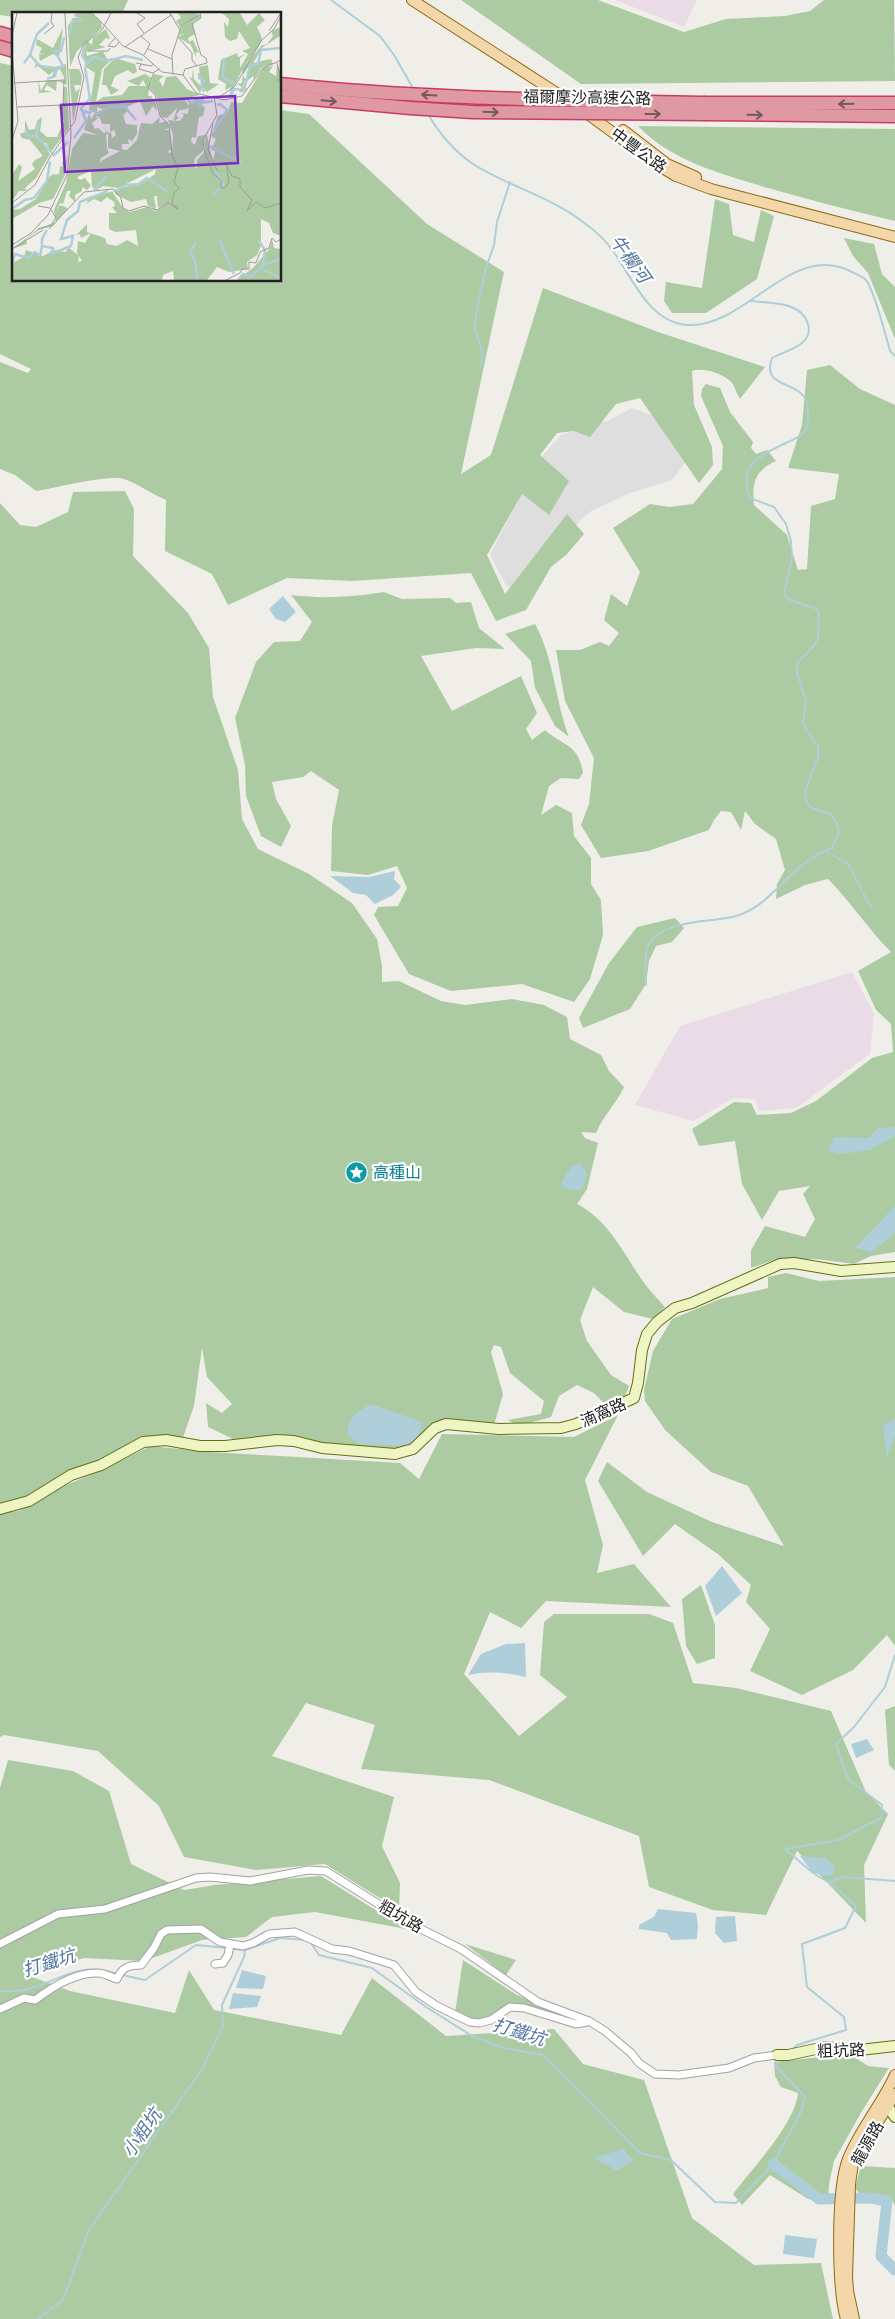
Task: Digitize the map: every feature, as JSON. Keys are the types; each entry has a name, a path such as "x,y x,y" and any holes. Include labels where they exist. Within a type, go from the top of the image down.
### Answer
{"highway":[{"name":"福爾摩沙高速公路","path":"281,84 342,91 490,99 895,116"},
{"name":"福爾摩沙高速公路","path":"281,96 473,112 895,104"}],"main road":[{"name":"中豐公路","path":"412,0 491,46"},
{"name":"中豐公路","path":"424,0 547,85 667,164 714,183 772,200 895,230"},
{"name":"中豐公路","path":"629,139 656,164 676,176 711,189 895,237"},
{"path":"885,2102 895,2075"},
{"name":"龍源路","path":"845,2200 853,2163 885,2102 895,2094"},
{"path":"845,2200 841,2292 846,2319"},
{"path":"845,2200 848,2284 854,2319"}],"street":[{"name":"湳窩路","path":"0,1509 29,1501 71,1475 101,1465 143,1442 157,1439 200,1446 225,1446 277,1440 338,1449 396,1454 413,1449 435,1428 446,1424 498,1429 561,1428 576,1424 634,1398 642,1350 648,1334 656,1322 675,1308 692,1303 780,1264 794,1263 841,1271 895,1267"},
{"name":"粗坑路","path":"0,1944 58,1914 105,1909 196,1878 210,1877 250,1881 293,1872 319,1870 336,1876 407,1922 461,1948 538,2002 589,2021 613,2036 639,2063 655,2074 679,2075 729,2068 754,2058 788,2055 825,2047 860,2050 895,2046"},
{"path":"0,2009 24,1998 35,2000 51,1988 91,1974 99,1973 117,1979 120,1971 130,1965 141,1965 154,1948 161,1934 167,1930 201,1929 220,1942 243,1946 269,1934 295,1932 332,1949 349,1950 394,1965 416,1992 437,2006 470,2022 479,2023 491,2020 510,2008 524,2008 576,2024 589,2021"},
{"path":"215,1964 224,1963 230,1945"},
{"path":"885,2102 895,2117"}],"shaded area":[{"path":"615,0 697,0 684,27"},
{"path":"632,408 663,419 688,459 672,480 630,493 591,511 565,535 525,590 507,587 490,554 542,456 561,435 607,421"},
{"path":"852,972 874,1013 870,1054 796,1108 759,1111 755,1099 734,1098 693,1121 635,1105 680,1026"}],"green space":[{"path":"0,0 128,0 123,11 126,12 12,12 12,17 0,15"},
{"path":"461,0 598,0 684,32 726,19 785,16 810,11 824,0 894,0 895,81 581,84"},
{"path":"0,63 12,66 12,281 281,281 281,110 309,114 427,224 504,272 461,474 491,455 543,288 658,332 765,367 740,399 733,384 725,377 708,371 692,371 694,405 712,447 713,465 699,483 640,398 616,404 590,437 574,431 557,433 540,455 569,481 549,515 522,494 487,555 505,594 567,514 584,534 567,554 551,567 526,610 496,621 471,573 352,581 287,578 228,605 212,574 165,551 166,500 129,481 117,478 107,478 36,491 15,475 0,469 0,362 28,373 31,369 0,354"},
{"path":"638,126 895,129 895,221 800,197 716,172 666,149"},
{"path":"715,199 729,204 733,235 754,242 761,210 774,216 757,279 706,313 672,313 664,301 666,282 702,288"},
{"path":"844,238 874,244 882,274 895,287 895,339 868,273 853,256"},
{"path":"830,365 860,389 895,405 895,1252 871,1256 854,1264 816,1259 774,1260 751,1268 751,1250 765,1226 805,1237 815,1219 803,1194 810,1186 779,1191 762,1220 742,1184 735,1141 699,1146 692,1129 734,1102 751,1103 757,1115 791,1113 816,1101 872,1058 893,1052 891,1024 876,1010 858,971 891,952 828,879 805,885 776,899 777,884 785,870 776,839 755,824 745,811 741,830 731,812 721,811 709,830 648,851 601,858 581,825 589,804 594,758 565,701 556,650 580,650 600,642 609,646 619,633 604,620 611,594 627,606 640,572 613,528 650,504 669,507 693,504 722,469 723,446 701,396 702,389 706,384 720,388 730,412 753,442 751,448 756,454 767,450 776,461 763,469 756,478 754,484 754,505 787,535 798,570 807,569 811,506 835,499 839,474 788,468 802,425 807,370"},
{"path":"125,491 134,509 133,556 188,613 209,648 213,697 238,770 242,819 258,849 309,874 352,903 377,939 382,966 382,982 399,981 441,1001 465,1005 512,999 544,1005 567,1017 570,1039 601,1055 609,1071 624,1087 596,1133 581,1132 585,1138 598,1143 587,1189 577,1204 598,1219 606,1228 645,1284 665,1307 653,1319 624,1312 593,1287 580,1320 587,1341 611,1375 629,1386 625,1396 604,1403 594,1393 577,1385 559,1396 551,1417 518,1426 508,1420 541,1414 544,1401 510,1373 501,1347 494,1345 491,1352 503,1394 494,1425 458,1421 409,1448 396,1450 340,1446 297,1438 239,1442 208,1427 206,1403 222,1413 232,1404 207,1377 202,1348 194,1406 182,1440 144,1438 104,1460 11,1504 0,1505 0,503 20,525 36,527 68,512 73,492"},
{"path":"384,592 402,599 450,598 456,603 471,602 479,628 505,649 476,648 421,656 452,711 521,676 537,713 526,729 532,740 545,730 578,756 583,773 579,779 561,778 549,786 541,815 556,805 572,813 574,836 591,858 591,884 601,900 603,935 590,979 574,1002 522,984 451,991 409,974 374,915 378,907 398,906 407,888 397,866 368,875 331,871 332,826 339,790 311,771 303,777 272,782 276,799 291,826 281,847 261,836 246,796 245,765 235,718 256,662 274,642 300,641 312,622 291,595 338,597"},
{"path":"535,624 546,651 569,737 555,726 535,688 531,661 505,634"},
{"path":"675,918 684,928 672,942 656,946 649,961 646,984 630,1009 583,1028 579,1018 609,963 637,927"},
{"path":"786,1273 819,1281 895,1277 895,1646 887,1635 853,1670 802,1695 750,1671 770,1629 746,1602 751,1585 719,1555 675,1524 643,1556 598,1481 607,1462 647,1492 712,1522 784,1546 748,1486 711,1472 665,1430 645,1401 644,1390 653,1351 672,1319 720,1299 768,1288 768,1277"},
{"path":"618,1415 585,1480 603,1545 597,1573 634,1564 671,1607 546,1601 521,1628 490,1612 464,1674 519,1736 567,1697 540,1675 544,1622 554,1614 649,1614 673,1623 693,1683 736,1688 831,1711 866,1792 888,1814 864,1865 866,1923 797,1851 766,1915 713,1910 649,1887 639,1836 489,1780 361,1769 375,1725 306,1703 272,1756 394,1797 382,1846 400,1883 399,1910 325,1864 256,1870 184,1857 159,1806 98,1751 4,1735 0,1737 0,1513 18,1511 66,1485 103,1470 150,1446 210,1452 400,1463 419,1479 442,1434 574,1437"},
{"path":"701,1585 715,1625 715,1658 697,1664 686,1646 682,1599"},
{"path":"895,1706 895,1771 889,1765 885,1710"},
{"path":"8,1760 73,1771 109,1791 131,1864 184,1890 215,1885 321,1876 406,1929 315,1912 272,1917 246,1937 202,1940 144,1961 84,1958 24,1974 70,1991 175,2013 189,1970 214,2010 341,2035 372,1978 446,2036 554,2029 583,2064 644,2080 692,2218 754,2265 821,2263 833,2319 0,2319 0,1788"},
{"path":"465,1944 516,1960 506,1975"},
{"path":"463,1960 517,1995 570,2016 572,2021 507,2006 488,2017 476,2019 455,2013"},
{"path":"839,2055 854,2057 868,2066 889,2068 834,2161 829,2184 828,2204 808,2199 770,2175 742,2205 733,2194 772,2146 789,2118 798,2093 781,2087 775,2076 774,2062"},
{"path":"861,2166 895,2168 895,2206 891,2198 859,2193 855,2188"}],"water":[{"path":"283,596 296,612 285,622 276,619 269,609"},
{"path":"395,871 394,879 401,887 393,895 375,904 366,895 353,893 330,876 369,877"},
{"path":"895,1127 895,1136 870,1150 842,1154 828,1151 834,1137 869,1138 878,1128"},
{"path":"580,1163 587,1173 582,1190 572,1190 563,1187 561,1183 572,1166"},
{"path":"895,1206 895,1233 872,1252 855,1248"},
{"path":"371,1404 422,1422 417,1439 406,1446 359,1444 348,1435 349,1424 357,1413"},
{"path":"895,1419 895,1436 887,1458 883,1426"},
{"path":"722,1566 742,1593 716,1616 705,1586"},
{"path":"525,1643 526,1677 497,1673 468,1675 481,1654 506,1644"},
{"path":"867,1739 874,1750 856,1758 851,1744"},
{"path":"800,1856 826,1858 835,1867 833,1874 829,1876 813,1873"},
{"path":"658,1909 696,1913 698,1925 697,1939 671,1940 667,1933 639,1929 639,1925 654,1917"},
{"path":"735,1916 737,1941 724,1943 715,1933 716,1917"},
{"path":"242,1970 266,1976 263,1989 236,1988"},
{"path":"233,1993 261,1996 257,2007 229,2009"},
{"path":"623,2149 633,2160 617,2171 594,2158"},
{"path":"785,2235 817,2239 814,2258 783,2254"}],"waterway":[{"name":"牛欄河","path":"331,0 380,36 394,55 414,90"},
{"name":"牛欄河","path":"428,114 448,141 473,164 500,179 557,205 587,225 607,243 643,297 662,316 674,322 688,325 709,322 730,313 789,275 809,267 830,265 852,272 866,280 876,303 890,351 895,356"},
{"path":"481,366 482,352 475,327 476,313 486,268 494,245 497,222 510,182"},
{"path":"646,985 646,953 650,941 654,937 663,931 683,924 726,918 748,911 768,897 805,863 819,853 832,848 839,833 837,823 832,815 810,807 806,801 805,792 818,757 818,746 805,728 803,721 806,701 796,670 798,662 814,646 818,638 819,616 817,609 787,599 784,594 792,558 791,541 786,524 774,507 750,498 747,486 749,469 753,463 767,452 799,437 806,429 808,417 806,401 801,394 772,376 770,369 772,358 796,347 805,340 809,327 804,316 792,307 775,303 750,301"},
{"path":"827,852 848,864 872,909"},
{"path":"828,1882 813,1873 785,1849 838,1840 881,1818 882,1805 848,1779 836,1744 854,1727 885,1687 895,1655"},
{"path":"793,2049 797,2045 846,2030 844,2017 807,1987 802,1944 845,1928 856,1906 829,1882 842,1877 895,1881"},
{"name":"打鐵坑","path":"233,1949 245,1950 280,1938 306,1940"},
{"name":"打鐵坑","path":"311,1943 319,1955 372,1968 426,2007 472,2036 504,2048 543,2055 640,2153 671,2160 715,2202 736,2203 773,2164 801,2112 805,2097 775,2065 783,2059"},
{"name":"打鐵坑","path":"122,1975 145,1980 196,1945 228,1948"},
{"name":"小粗坑","path":"38,2319 63,2300 89,2230 202,2069 223,2026 222,2005 244,1957 245,1950"},
{"name":"打鐵坑","path":"0,1991 24,1990 81,1971 92,1970 117,1974"},
{"name":"打鐵坑","path":"773,2164 819,2199 871,2198 887,2201 881,2256 895,2270"}],"place":[{"name":"高種山","path":"357,1172"}]}
